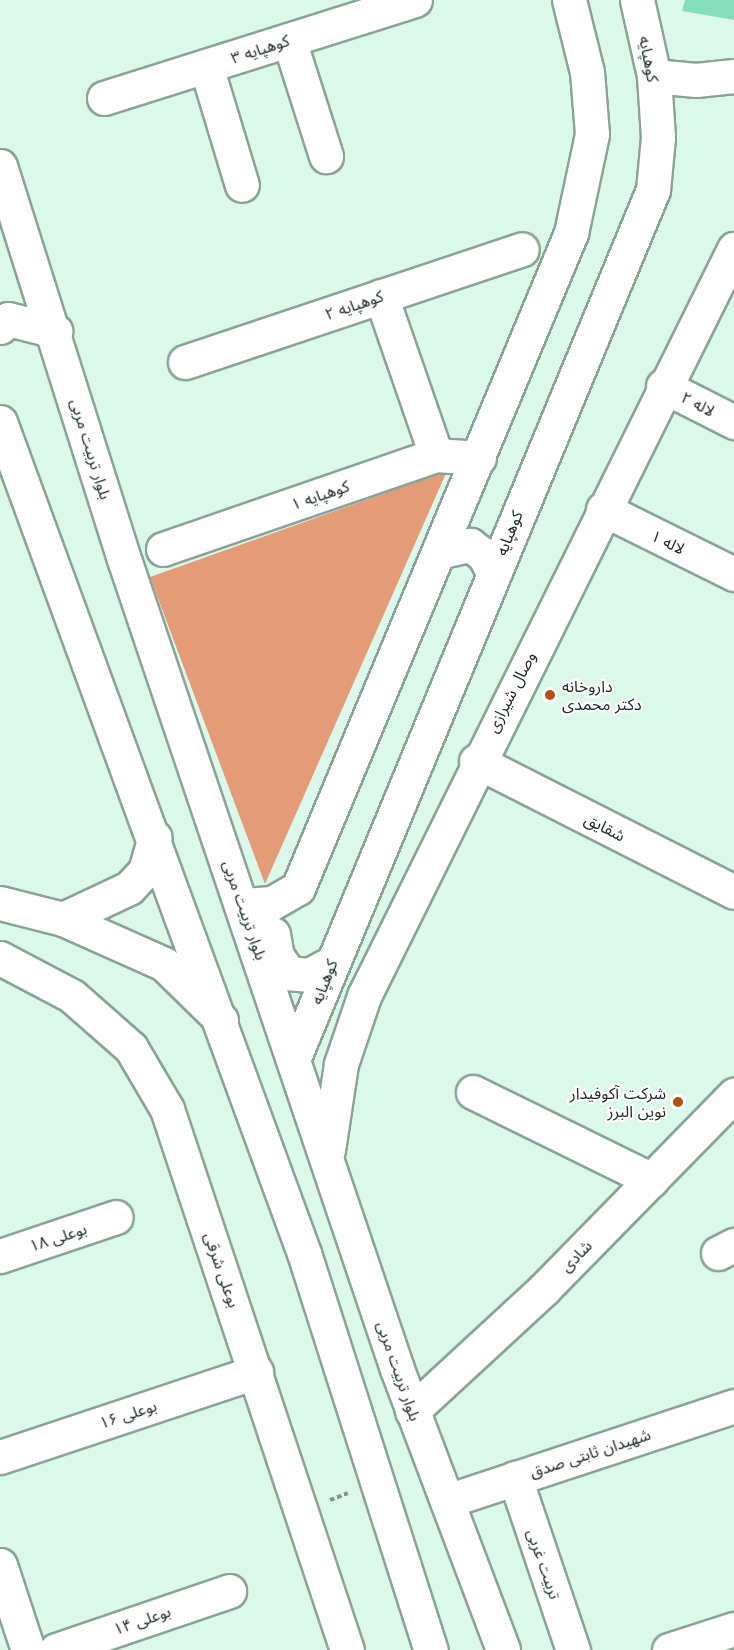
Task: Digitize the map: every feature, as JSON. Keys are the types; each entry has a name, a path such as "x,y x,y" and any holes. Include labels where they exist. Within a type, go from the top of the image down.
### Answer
{"main road":[{"name":"کوهپایه ۳","path":"105,98 415,0"},
{"path":"330,964 309,975 289,973 277,956 272,936 278,915 298,888 443,551 586,183 591,123 586,72 569,0"},
{"name":"کوهپایه","path":"295,1055 330,964 513,521 653,190 658,137 654,76 637,0"},
{"path":"289,40 326,156"},
{"path":"206,66 242,184"},
{"path":"654,76 696,80 734,76"},
{"name":"بلوار تربیت مربی","path":"0,166 55,331 125,561 328,1150 412,1411 503,1650"},
{"name":"کوهپایه ۲","path":"185,362 522,249"},
{"name":"وصال شیرازی","path":"328,1150 340,1064 364,996 476,761 734,249"},
{"path":"381,296 436,455"},
{"path":"0,327 8,319 55,331"},
{"name":"لاله ۲","path":"663,386 734,422"},
{"path":"0,422 155,837 304,1253 430,1650"},
{"name":"کوهپایه ۱","path":"163,549 436,455 479,458"},
{"path":"460,508 479,528 513,521"},
{"name":"لاله ۱","path":"603,509 734,574"},
{"path":"443,551 470,545 484,555 493,573"},
{"name":"شقایق","path":"476,761 734,892"},
{"path":"63,919 129,888 145,871 155,837"},
{"path":"243,905 272,903 298,888"},
{"path":"0,903 63,919 164,964 221,1020"},
{"name":"بوعلی شرقی","path":"0,958 72,996 131,1048 167,1108 347,1650"},
{"path":"473,1092 652,1179"},
{"name":"شادی","path":"412,1411 544,1289 734,1095"},
{"name":"بوعلی ۱۸","path":"0,1256 116,1217"},
{"name":"بوعلی ۱۶","path":"0,1457 256,1372"},
{"name":"شهیدان ثابتی صدق","path":"447,1501 734,1406"},
{"name":"تربیت غربی","path":"515,1478 573,1650"},
{"path":"0,1565 28,1650"},
{"name":"بوعلی ۱۴","path":"56,1650 229,1591"},
{"path":"669,1650 734,1629"}],"shaded area":[{"path":"447,471 265,884 150,577"}],"building":[{"path":"685,0 734,0 734,20 682,11"}],"place":[{"name":"داروخانه دکتر محمدی","path":"550,695"},
{"name":"شرکت آکوفیدار نوین البرز","path":"678,1102"}]}
